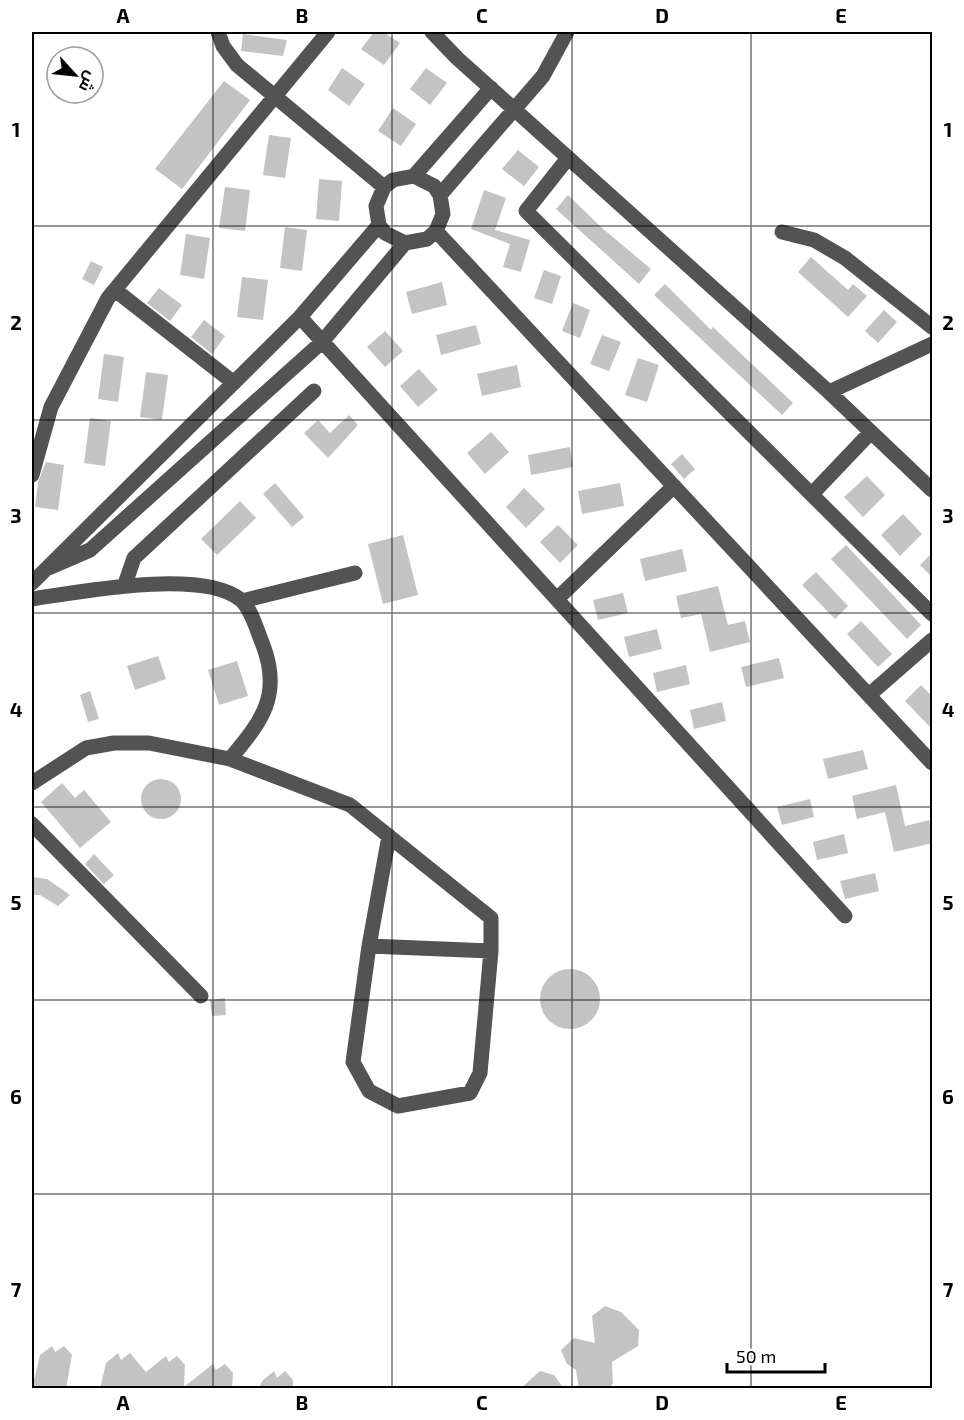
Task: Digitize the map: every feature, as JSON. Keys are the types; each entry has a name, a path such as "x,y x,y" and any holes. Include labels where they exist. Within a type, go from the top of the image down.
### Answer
{"street":[{"path":"218,32 223,46 237,64 384,187"},
{"path":"32,475 51,407 108,298 328,32"},
{"path":"432,32 933,490"},
{"path":"440,195 543,76 567,32"},
{"path":"414,176 491,88"},
{"path":"568,158 526,211 933,614"},
{"path":"414,176 434,186 440,195 443,214 436,231 427,239 405,243 394,240 379,225 376,206 384,187 393,180 414,176"},
{"path":"32,583 300,317 379,225"},
{"path":"436,231 933,763"},
{"path":"782,232 814,240 845,258 933,327"},
{"path":"46,569 90,550 322,342 405,243"},
{"path":"115,290 234,383"},
{"path":"300,317 845,916"},
{"path":"828,392 933,344"},
{"path":"125,584 134,558 314,391"},
{"path":"812,494 871,432"},
{"path":"557,599 674,486"},
{"path":"242,601 355,573"},
{"path":"32,599 125,584 216,587 242,601 261,640 273,682 267,704 247,738 230,759"},
{"path":"869,695 933,640"},
{"path":"32,783 86,748 114,743 149,743 230,759 350,805 389,836 491,918 491,951 480,1073 470,1094 398,1106 369,1091 353,1062 369,946 389,836"},
{"path":"32,824 201,996"},
{"path":"369,946 491,951"}],"building":[{"path":"374,32 383,32 400,43 384,65 361,49"},
{"path":"243,34 287,40 283,56 241,51"},
{"path":"342,68 365,84 349,106 328,90"},
{"path":"426,68 447,83 430,105 410,89"},
{"path":"224,81 250,100 182,189 155,169"},
{"path":"393,108 416,124 401,146 378,131"},
{"path":"269,135 291,138 285,178 263,175"},
{"path":"518,150 539,167 524,186 502,169"},
{"path":"319,179 342,181 339,221 316,219"},
{"path":"225,187 250,190 245,231 219,228"},
{"path":"484,190 506,198 495,230 530,240 521,272 503,267 510,244 471,229"},
{"path":"568,195 602,228 651,269 639,284 556,209"},
{"path":"285,227 307,230 302,271 280,268"},
{"path":"186,234 210,238 204,279 180,275"},
{"path":"811,257 848,290 853,284 867,296 848,317 798,272"},
{"path":"91,261 103,267 94,285 82,279"},
{"path":"544,270 561,276 552,304 534,298"},
{"path":"242,277 268,280 263,320 237,317"},
{"path":"442,282 447,305 412,314 406,292"},
{"path":"665,284 711,330 713,327 793,403 782,415 654,295"},
{"path":"159,288 182,305 170,321 147,303"},
{"path":"573,303 590,310 580,338 562,331"},
{"path":"884,310 897,322 878,343 865,331"},
{"path":"204,320 225,336 212,354 191,337"},
{"path":"476,325 481,344 441,355 436,335"},
{"path":"385,331 403,351 385,367 367,347"},
{"path":"602,335 621,342 609,371 590,364"},
{"path":"104,354 124,357 118,402 98,399"},
{"path":"638,358 659,365 647,402 625,395"},
{"path":"517,365 521,387 482,396 477,374"},
{"path":"419,369 438,390 418,407 400,386"},
{"path":"146,372 168,375 162,420 140,417"},
{"path":"349,415 358,425 328,458 304,433 318,420 330,433"},
{"path":"90,418 111,421 105,466 84,463"},
{"path":"491,432 509,452 485,474 467,453"},
{"path":"570,447 573,467 531,475 528,455"},
{"path":"682,454 695,469 684,479 671,464"},
{"path":"46,462 64,465 58,510 35,507 38,482"},
{"path":"867,476 885,495 863,517 844,497"},
{"path":"275,483 304,517 292,527 263,494"},
{"path":"620,483 624,506 582,514 578,491"},
{"path":"524,488 545,509 526,528 506,507"},
{"path":"240,501 256,518 217,555 201,539"},
{"path":"903,514 922,534 900,556 881,535"},
{"path":"558,525 578,545 560,563 540,542"},
{"path":"403,535 418,595 383,604 368,544"},
{"path":"846,545 921,625 907,639 831,559"},
{"path":"682,549 687,571 645,581 640,559"},
{"path":"933,552 933,578 920,565"},
{"path":"816,572 848,606 835,619 802,585"},
{"path":"718,586 728,625 745,621 750,642 710,652 701,614 681,618 676,596"},
{"path":"623,593 628,613 598,620 593,600"},
{"path":"861,621 892,654 878,667 847,634"},
{"path":"657,629 662,649 629,657 624,637"},
{"path":"158,656 166,679 135,690 127,666"},
{"path":"779,658 784,678 746,687 741,667"},
{"path":"237,661 248,696 219,705 208,670"},
{"path":"686,665 690,684 657,692 653,673"},
{"path":"921,685 933,697 933,730 905,701"},
{"path":"90,691 99,719 88,722 80,695"},
{"path":"722,702 726,721 694,729 690,710"},
{"path":"863,750 868,769 828,779 823,759"},
{"path":"161,779 169,780 175,785 180,791 180,807 175,813 169,818 161,819 153,818 147,813 142,807 141,799 142,791 147,785 153,780"},
{"path":"62,783 75,798 84,790 111,822 80,848 41,802"},
{"path":"896,785 905,826 929,820 933,843 894,852 885,812 857,819 852,796"},
{"path":"810,799 814,817 782,825 777,807"},
{"path":"844,834 848,853 817,860 813,842"},
{"path":"94,854 114,875 104,884 85,864"},
{"path":"875,873 879,891 845,899 840,881"},
{"path":"32,877 47,879 70,895 58,906 40,895 32,895"},
{"path":"564,969 576,969 592,977 598,987 600,999 598,1011 592,1021 576,1029 564,1029 548,1021 540,1005 540,993 548,977"},
{"path":"225,998 226,1015 212,1016 210,1000"},
{"path":"605,1306 621,1312 639,1330 638,1346 612,1362 613,1384 606,1389 579,1389 576,1370 567,1364 561,1350 574,1338 595,1343 592,1316"},
{"path":"52,1346 55,1352 64,1346 72,1355 66,1389 32,1389 40,1355"},
{"path":"118,1353 121,1360 130,1353 146,1372 166,1356 169,1362 177,1356 185,1365 184,1387 213,1364 216,1370 225,1364 233,1373 232,1389 100,1389 106,1363"},
{"path":"274,1371 277,1378 285,1371 293,1380 293,1389 259,1389 262,1381"},
{"path":"540,1371 554,1375 564,1389 520,1389"}]}
